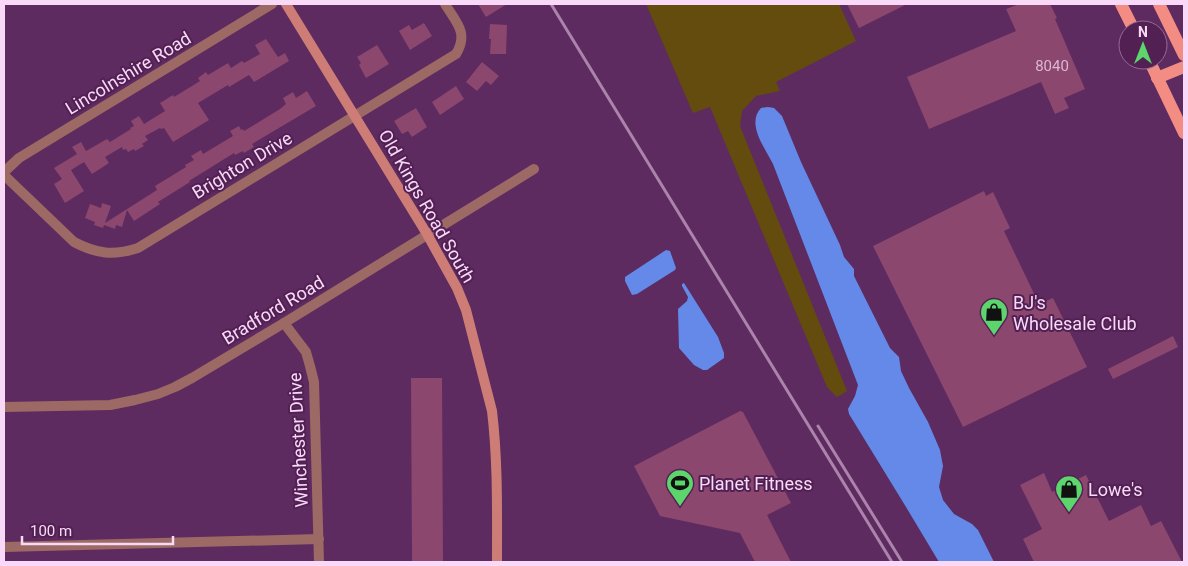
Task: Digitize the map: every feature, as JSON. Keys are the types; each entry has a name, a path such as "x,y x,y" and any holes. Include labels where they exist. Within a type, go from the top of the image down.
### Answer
{"main road":[{"path":"1121,4 1129,20"},
{"path":"1159,4 1184,54"},
{"path":"1157,78 1184,67"},
{"path":"1153,70 1184,133"}],"street":[{"name":"Lincolnshire Road","path":"4,173 19,158 272,4"},
{"name":"Old Kings Road South","path":"286,4 428,234 457,288 466,310 492,411 494,426 497,486 497,562"},
{"name":"Brighton Drive","path":"4,173 74,242 85,248 110,254 138,248 456,54 461,45 462,35 445,4"},
{"name":"Bradford Road","path":"4,407 110,405 158,394 192,378 284,323 534,168"},
{"name":"Winchester Drive","path":"284,323 306,352 314,382 319,562"},
{"path":"4,547 319,539"}],"shaded area":[{"path":"646,4 839,4 856,41 776,82 780,91 756,96 742,111 740,126 847,391 837,397 827,387 710,107 693,113"}],"water":[{"path":"761,108 774,108 782,116 844,257 854,269 854,276 890,348 899,357 901,371 928,422 940,450 943,466 939,487 943,500 954,514 972,524 978,530 994,562 939,562 849,414 848,409 858,385 773,164 756,129 755,121 757,114"},
{"path":"666,250 670,251 675,270 637,294 632,295 625,277"},
{"path":"684,283 718,337 724,353 724,358 707,370 694,365 679,348 678,309 687,301 688,297 682,286"}],"building":[{"path":"478,4 507,4 486,17"},
{"path":"847,4 907,4 859,28"},
{"path":"1019,4 1050,4 1085,89 1064,98 1069,108 1055,114 1041,82 929,129 907,77 1016,31 1006,9"},
{"path":"424,23 432,36 410,50 399,31 409,25 412,30"},
{"path":"490,24 507,25 506,54 490,54"},
{"path":"266,39 278,57 285,53 289,61 254,82 249,75 198,103 209,120 173,142 164,128 160,128 145,136 148,140 142,144 144,146 135,151 134,149 128,152 126,149 123,150 122,147 105,157 109,163 92,174 84,162 71,170 84,191 65,203 54,184 62,179 54,168 77,154 72,147 81,142 86,151 107,139 110,142 131,129 134,126 131,121 139,116 144,124 165,111 160,103 200,81 198,78 206,72 208,75 228,63 231,68 242,61 244,63 260,54 255,45"},
{"path":"377,45 389,64 366,78 357,57"},
{"path":"482,62 499,76 491,85 486,81 477,91 466,82"},
{"path":"456,86 464,99 440,115 432,102"},
{"path":"307,91 316,106 252,144 254,147 244,153 243,151 235,155 234,153 189,181 158,202 160,204 134,221 127,210 122,227 116,225 115,229 104,225 103,228 94,225 95,222 85,218 90,204 101,208 102,203 111,206 105,223 157,190 155,186 194,160 191,156 201,150 203,154 233,136 230,131 239,126 244,131 280,109 286,104 283,98 293,92 296,98"},
{"path":"416,108 427,127 412,137 408,131 402,134 394,121"},
{"name":"BJ's Wholesale Club","path":"984,191 986,196 993,192 1010,228 1004,231 1039,304 1053,298 1087,367 963,427 873,246"},
{"path":"1173,336 1178,347 1113,379 1108,369"},
{"path":"411,378 442,378 443,562 412,562"},
{"path":"740,411 743,412 791,503 767,515 791,562 755,562 740,533 660,516 634,466"},
{"name":"Lowe's","path":"1044,473 1052,492 1086,475 1109,521 1141,505 1151,526 1161,521 1182,562 1034,562 1023,539 1042,529 1020,485"}],"railway":[{"path":"551,4 892,562"},
{"path":"818,426 902,562"}],"place":[{"name":"BJ's Wholesale Club","path":"994,336"},
{"name":"Planet Fitness","path":"680,507"},
{"name":"Lowe's","path":"1069,513"}]}
